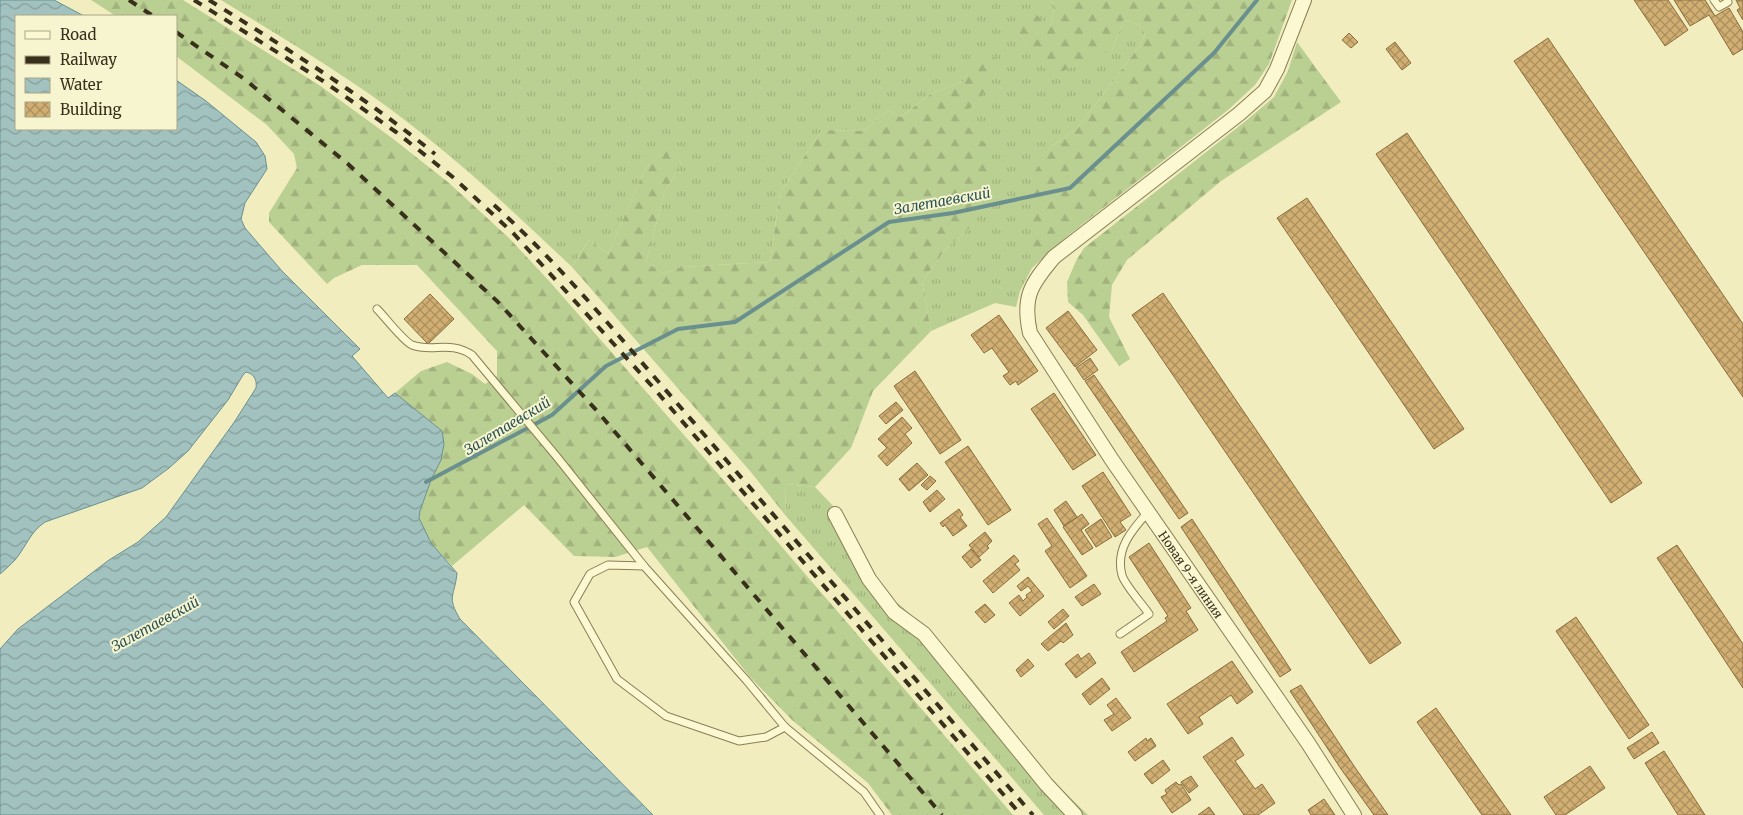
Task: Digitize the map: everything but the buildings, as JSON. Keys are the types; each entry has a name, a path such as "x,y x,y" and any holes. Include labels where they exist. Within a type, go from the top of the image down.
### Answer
{"street":[{"name":"Новая 9-я линия","path":"1304,0 1277,68 1265,91 1239,114 1054,257 1038,276 1028,297 1026,316 1030,333 1112,460 1308,743 1354,815"},
{"path":"835,514 869,578 894,612 924,634 1046,784 1075,815"}],"lane":[{"path":"1714,0 1719,7 1728,2"},
{"path":"377,309 410,344 421,347 454,347 472,355 644,566 747,681 785,727 864,792 880,815"},
{"path":"1120,634 1149,614 1122,576 1121,552 1132,530 1148,512"},
{"path":"644,566 608,565 590,574 574,602 617,679 666,716 739,741 766,737 785,727"}],"green space":[{"path":"91,0 183,0 319,85 392,138 449,183 510,239 550,282 1013,815 892,815 868,783 792,720 750,677 647,547 615,557 574,556 524,505 452,566 431,543 419,518 431,480 441,460 442,431 395,393 421,371 447,362 472,374 485,384 497,376 497,351 417,265 362,265 334,278 327,284 269,222 269,213 297,168 294,154 267,125 178,58 178,15 114,15"},
{"path":"221,0 1053,0 1054,11 1050,27 1020,35 1030,48 1112,50 1124,20 1139,25 1145,34 1141,44 1076,130 1053,145 1032,177 1032,268 1020,291 1016,307 995,303 931,331 922,282 944,251 972,226 989,147 958,118 981,99 982,47 965,81 932,93 901,117 887,110 864,131 822,130 780,193 770,262 681,267 663,274 646,262 664,194 681,163 670,146 645,169 608,254 589,240 572,267 470,174 384,104 339,73"},
{"path":"1053,0 1292,0 1269,64 1255,85 1228,110 1070,234 1032,268 1031,177 1053,145 1076,130 1141,44 1145,34 1139,25 1124,20 1112,50 1061,72 1044,68 1020,35 1019,10 1037,15 1050,27 1054,11"},
{"path":"1297,42 1341,102 1221,181 1127,260 1112,285 1109,317 1130,359 1119,366 1083,315 1068,302 1067,282 1076,261 1084,248 1274,97 1288,71"},
{"path":"981,46 997,60 981,99 959,118 989,147 990,182 972,226 944,251 922,282 931,331 873,391 851,448 815,487 785,484 786,516 750,471 572,267 589,240 608,254 645,169 670,145 681,163 664,194 646,262 663,274 681,267 770,262 780,193 822,130 864,131 887,110 901,117 932,93 965,81"},
{"path":"785,484 815,487 838,511 872,575 893,601 899,604 926,629 971,678 1052,780 1088,815 1044,815 786,516"}],"water":[{"path":"0,0 54,0 82,15 15,15 15,130 178,130 178,81 206,101 256,142 265,156 267,169 245,203 241,219 245,228 282,271 360,349 352,356 388,398 395,393 442,431 444,444 441,460 431,480 419,518 431,543 457,573 452,600 460,619 653,815 0,815 0,649 18,629 109,560 138,542 166,517 235,421 256,388 256,380 249,373 246,372 243,375 228,400 188,451 169,468 142,488 45,522 32,535 15,560 0,574"}],"waterway":[{"name":"Залетаевский","path":"426,482 552,415 606,366 678,329 735,322 889,222 953,213 1070,188 1214,53 1257,0"}],"railway":[{"path":"129,0 152,15"},
{"path":"194,0 323,81 396,132 454,178 514,234 651,385 1021,815"},
{"path":"209,0 381,112 435,154"},
{"path":"178,33 243,78 348,164 498,302 597,411 942,815"},
{"path":"494,205 552,261 606,321 1033,815"}]}
